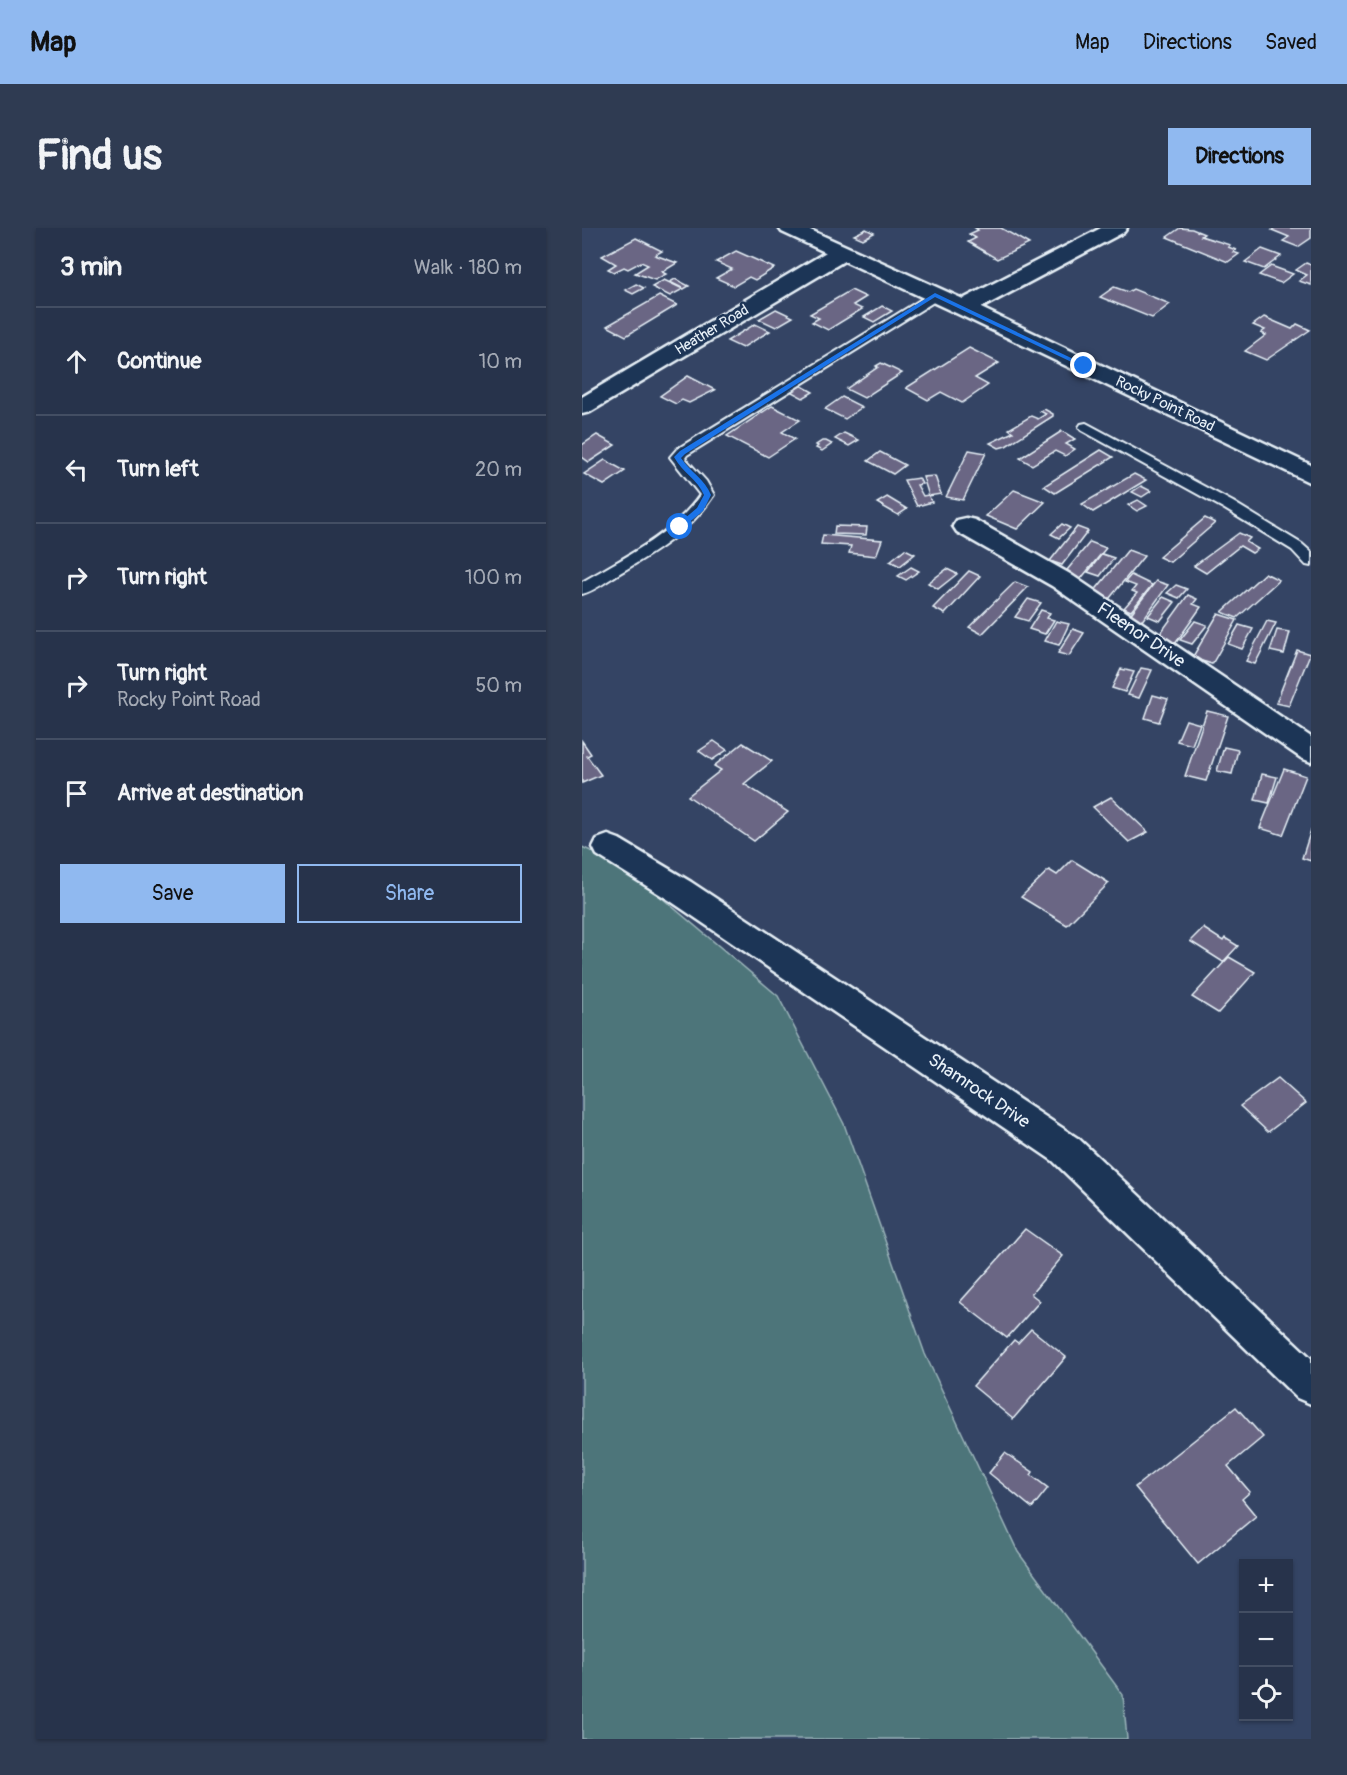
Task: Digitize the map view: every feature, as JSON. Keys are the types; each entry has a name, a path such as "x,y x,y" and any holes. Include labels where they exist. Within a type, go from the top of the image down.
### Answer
{"street":[{"name":"Rocky Point Road","path":"789,228 964,308 1311,475"},
{"path":"964,308 1117,228"},
{"name":"Heather Road","path":"582,407 842,253"},
{"name":"Fleenor Drive","path":"966,526 1061,580 1311,751"},
{"name":"Shamrock Drive","path":"608,847 680,891 1066,1150 1311,1384"}],"lane":[{"path":"582,590 680,527 700,509 708,495 704,485 683,467 677,457 682,452 935,295"},
{"path":"1086,427 1228,505 1297,547 1311,561"}],"green space":[{"path":"582,847 624,866 778,996 844,1124 925,1354 1018,1552 1123,1695 1127,1739 582,1739"}],"building":[{"path":"975,228 1001,228 1029,244 997,259 968,242 976,238 969,234 978,230"},
{"path":"1180,228 1192,229 1204,234 1201,236 1230,245 1228,247 1239,254 1228,262 1167,237"},
{"path":"1275,228 1311,228 1311,238 1298,247 1283,241 1289,237 1272,230"},
{"path":"866,229 874,233 863,239 854,235"},
{"path":"636,238 662,251 655,255 677,263 662,272 666,274 655,280 635,273 648,265 641,262 628,269 624,267 614,272 608,269 616,264 602,256"},
{"path":"1262,249 1281,256 1264,269 1245,262"},
{"path":"736,251 774,268 755,280 749,277 734,286 716,278 732,269 716,262"},
{"path":"1306,263 1311,265 1311,285 1299,281 1307,275 1296,270"},
{"path":"1271,266 1293,274 1281,283 1259,275"},
{"path":"675,279 689,286 684,289 670,282"},
{"path":"664,280 683,289 670,296 652,287"},
{"path":"636,284 644,288 633,294 625,290"},
{"path":"1114,287 1128,292 1133,289 1170,304 1152,318 1100,297"},
{"path":"851,290 866,297 853,305 862,309 828,330 812,322 819,318 810,314"},
{"path":"659,296 677,305 626,336 607,326"},
{"path":"882,306 892,311 874,322 864,317"},
{"path":"776,309 793,317 776,327 759,319"},
{"path":"1264,317 1292,329 1297,324 1310,330 1266,360 1245,351 1266,335 1261,333 1265,330 1253,325"},
{"path":"755,324 770,331 742,348 727,341"},
{"path":"969,348 999,363 975,378 988,385 962,403 941,392 928,400 906,388"},
{"path":"881,363 902,373 864,398 846,389 878,367 876,366"},
{"path":"688,376 715,390 689,403 682,400 676,404 660,396"},
{"path":"800,385 813,392 803,398 790,391"},
{"path":"842,397 862,407 845,419 825,409"},
{"path":"772,406 800,420 782,432 795,439 768,457 727,436"},
{"path":"1044,409 1053,416 1006,446 999,448 990,443 1013,432 1009,429 1031,416 1038,419 1046,414 1040,411"},
{"path":"1062,431 1075,439 1066,444 1075,449 1065,456 1055,451 1032,465 1020,458"},
{"path":"844,433 859,440 849,446 835,439"},
{"path":"597,435 615,445 589,462 582,457 582,445"},
{"path":"822,441 832,444 822,451 816,448 818,446 816,445"},
{"path":"969,450 986,453 963,500 946,497"},
{"path":"1101,450 1113,457 1055,493 1044,486"},
{"path":"880,452 905,465 893,474 868,461"},
{"path":"605,460 625,471 604,485 584,474"},
{"path":"1134,474 1146,480 1093,512 1082,504"},
{"path":"935,476 941,494 929,496 923,477"},
{"path":"919,478 922,484 917,485 923,496 928,495 932,502 917,506 904,480"},
{"path":"1141,486 1151,491 1142,497 1132,492"},
{"path":"1014,490 1045,502 1017,529 986,516"},
{"path":"887,497 907,509 898,515 877,503"},
{"path":"1138,500 1147,506 1137,511 1128,505"},
{"path":"1205,518 1215,523 1170,562 1159,557"},
{"path":"1062,524 1070,528 1059,538 1051,534"},
{"path":"835,526 867,527 866,535 834,534"},
{"path":"1077,527 1088,531 1062,565 1050,561"},
{"path":"1239,533 1250,538 1246,542 1258,549 1252,553 1240,546 1206,573 1194,566"},
{"path":"823,535 882,540 876,556 849,553 851,546 821,544"},
{"path":"1090,542 1106,548 1079,581 1063,575"},
{"path":"905,549 915,554 900,566 890,561"},
{"path":"1128,550 1144,556 1109,599 1093,593"},
{"path":"1102,554 1114,558 1100,576 1088,572"},
{"path":"911,567 919,571 906,580 898,576"},
{"path":"947,569 957,574 938,589 928,583"},
{"path":"969,571 980,576 945,614 933,608"},
{"path":"1265,573 1279,580 1237,618 1222,612"},
{"path":"1131,575 1152,585 1131,611 1124,608 1137,593 1132,591 1136,586 1125,582"},
{"path":"1156,581 1168,585 1139,625 1126,620"},
{"path":"1015,582 1028,587 982,634 969,627"},
{"path":"1176,585 1187,589 1179,598 1167,593"},
{"path":"1188,595 1197,599 1193,604 1201,607 1175,644 1157,638"},
{"path":"1163,597 1175,602 1160,621 1148,616"},
{"path":"1028,599 1041,603 1028,621 1015,617"},
{"path":"1041,610 1050,613 1047,618 1054,620 1045,634 1029,629"},
{"path":"1218,614 1237,620 1212,664 1192,658"},
{"path":"1056,621 1069,624 1059,645 1045,641"},
{"path":"1195,621 1207,625 1192,644 1180,640"},
{"path":"1267,621 1276,623 1255,664 1246,661"},
{"path":"1239,625 1253,629 1242,649 1228,644"},
{"path":"1073,629 1084,633 1069,656 1058,653"},
{"path":"1277,630 1290,632 1284,654 1270,651"},
{"path":"1297,650 1310,654 1289,706 1276,703"},
{"path":"1141,668 1152,670 1139,698 1128,695"},
{"path":"1121,669 1134,672 1125,692 1112,688"},
{"path":"1153,695 1168,699 1159,722 1145,718"},
{"path":"1207,711 1228,716 1206,781 1185,776"},
{"path":"1186,720 1200,724 1192,745 1177,741"},
{"path":"582,741 591,754 587,756 601,775 582,783"},
{"path":"714,741 727,750 712,760 699,751"},
{"path":"743,743 772,761 744,784 788,812 754,841 688,796 721,770 714,766"},
{"path":"1224,747 1238,750 1232,774 1217,771"},
{"path":"1284,769 1306,776 1283,835 1260,828"},
{"path":"1262,774 1277,777 1269,803 1255,800"},
{"path":"1111,797 1148,832 1129,842 1093,807"},
{"path":"1311,830 1311,861 1302,858"},
{"path":"1072,860 1109,883 1067,925 1021,897 1049,870 1057,875"},
{"path":"1203,928 1223,941 1225,938 1238,946 1223,962 1190,941"},
{"path":"1229,957 1255,972 1218,1013 1192,997"},
{"path":"1278,1078 1306,1103 1268,1132 1240,1106"},
{"path":"1025,1229 1063,1256 1031,1294 1040,1301 1007,1338 960,1302"},
{"path":"1031,1329 1066,1357 1013,1419 973,1386 1014,1340 1018,1343"},
{"path":"1236,1407 1263,1437 1228,1466 1250,1492 1242,1499 1256,1516 1198,1564 1135,1487"},
{"path":"1005,1453 1033,1472 1031,1475 1048,1488 1032,1508 989,1473"}],"route":[{"path":"680,527 700,509 708,495 704,485 683,467 677,457 682,452 935,295 1084,366"}]}
